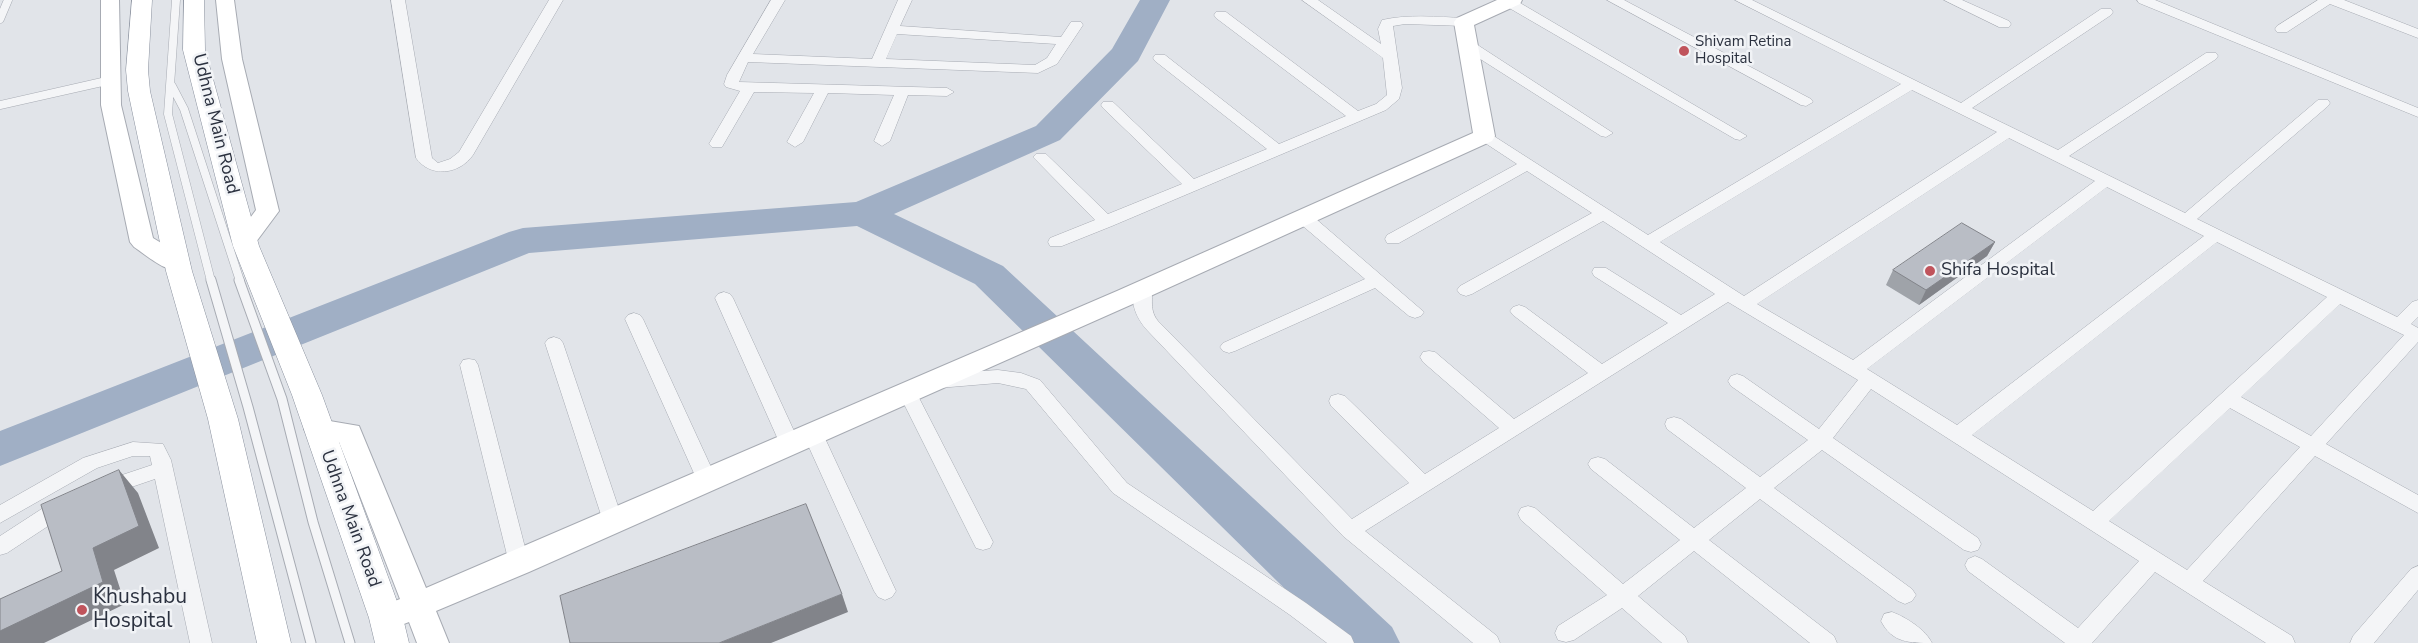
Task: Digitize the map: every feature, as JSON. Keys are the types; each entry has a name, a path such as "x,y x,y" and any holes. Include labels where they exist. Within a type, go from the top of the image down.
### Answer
{"highway":[{"path":"142,0 138,70 139,91 178,267 236,413 274,643"},
{"name":"Udhna Main Road","path":"194,0 194,50 240,246 294,397 318,429 389,631"}],"street":[{"path":"110,0 111,105 142,242 148,248 178,267"},
{"path":"225,0 232,60 268,210 240,246"},
{"path":"398,0 424,158 433,167 457,163 465,156 556,0"},
{"path":"778,0 734,75 731,84 749,87 947,92"},
{"path":"877,63 905,0"},
{"path":"1309,0 1389,56"},
{"path":"1614,0 1806,102"},
{"path":"1742,0 2411,332"},
{"path":"1951,0 2004,24"},
{"path":"2144,0 2418,113"},
{"path":"2282,29 2327,0"},
{"path":"2332,0 2418,34"},
{"path":"1056,242 1381,107 1394,96 1385,29 1387,23 1392,21 1464,22 1511,1 1740,136"},
{"path":"1963,108 2106,12"},
{"path":"1222,16 1357,118"},
{"path":"1464,22 1484,136 1650,241 1728,294 1746,303 1861,374 2284,643"},
{"path":"745,58 1038,69 1052,61 1076,25"},
{"path":"892,30 1066,41"},
{"path":"1468,45 1606,133"},
{"path":"2059,156 2211,56"},
{"path":"1160,58 1278,150"},
{"path":"1650,241 1912,84"},
{"path":"717,144 749,87"},
{"path":"796,142 823,89"},
{"path":"882,141 903,90"},
{"path":"2186,220 2323,103"},
{"path":"1108,105 1193,186"},
{"path":"1746,303 2008,132"},
{"path":"389,631 419,606 1134,293 1484,136"},
{"path":"1041,156 1106,222"},
{"path":"1393,239 1528,164"},
{"path":"1566,633 1623,596 1820,440 1861,374 2106,180"},
{"path":"1466,290 1605,213"},
{"path":"1303,217 1415,312"},
{"path":"1958,436 2215,235"},
{"path":"1600,272 1681,323"},
{"path":"1229,347 1377,280"},
{"path":"1134,293 1143,314 1152,325 1350,530 1489,643"},
{"path":"1350,530 1728,294"},
{"path":"2094,523 2338,296"},
{"path":"724,298 885,591"},
{"path":"2188,583 2314,447 2411,332 2418,306"},
{"path":"1519,311 1601,373"},
{"path":"634,319 707,480"},
{"path":"554,343 613,521"},
{"path":"1429,357 1512,428"},
{"path":"469,364 519,562"},
{"path":"932,381 998,377 1011,378 1032,384 1043,394 1120,488 1298,609 1343,643"},
{"path":"1737,381 1971,544"},
{"path":"907,392 983,542"},
{"path":"2228,398 2418,505"},
{"path":"1338,401 1423,484"},
{"path":"1674,424 1905,595"},
{"path":"318,429 349,433 419,606 432,643"},
{"path":"0,515 90,464 133,448 156,449 163,469 201,643"},
{"path":"1598,464 1826,643"},
{"path":"0,547 59,508 83,496 163,469"},
{"path":"1528,514 1677,643"},
{"path":"1975,565 2079,642 2153,560"},
{"path":"2361,643 2418,575"},
{"path":"1892,621 1921,643"}],"lane":[{"path":"0,19 8,0"},
{"path":"176,0 172,86 168,114 204,258 236,413 291,562 311,643"},
{"path":"0,105 111,80"},
{"path":"172,86 184,109 240,246"},
{"path":"294,397 313,522 350,643"}],"building":[{"path":"1962,223 1995,242 1926,290 1893,270"},
{"path":"119,470 139,526 93,548 103,582 0,631 0,599 62,571 41,505"},
{"path":"806,504 842,594 719,643 570,643 560,596"}],"waterway":[{"path":"862,214 1048,133 1126,54 1155,0"},
{"path":"0,449 523,241 862,214"},
{"path":"862,214 989,275 1374,643"}],"place":[{"name":"Shivam Retina Hospital","path":"1684,51"},
{"name":"Shifa Hospital","path":"1930,271"},
{"name":"Khushabu Hospital","path":"82,610"}]}
